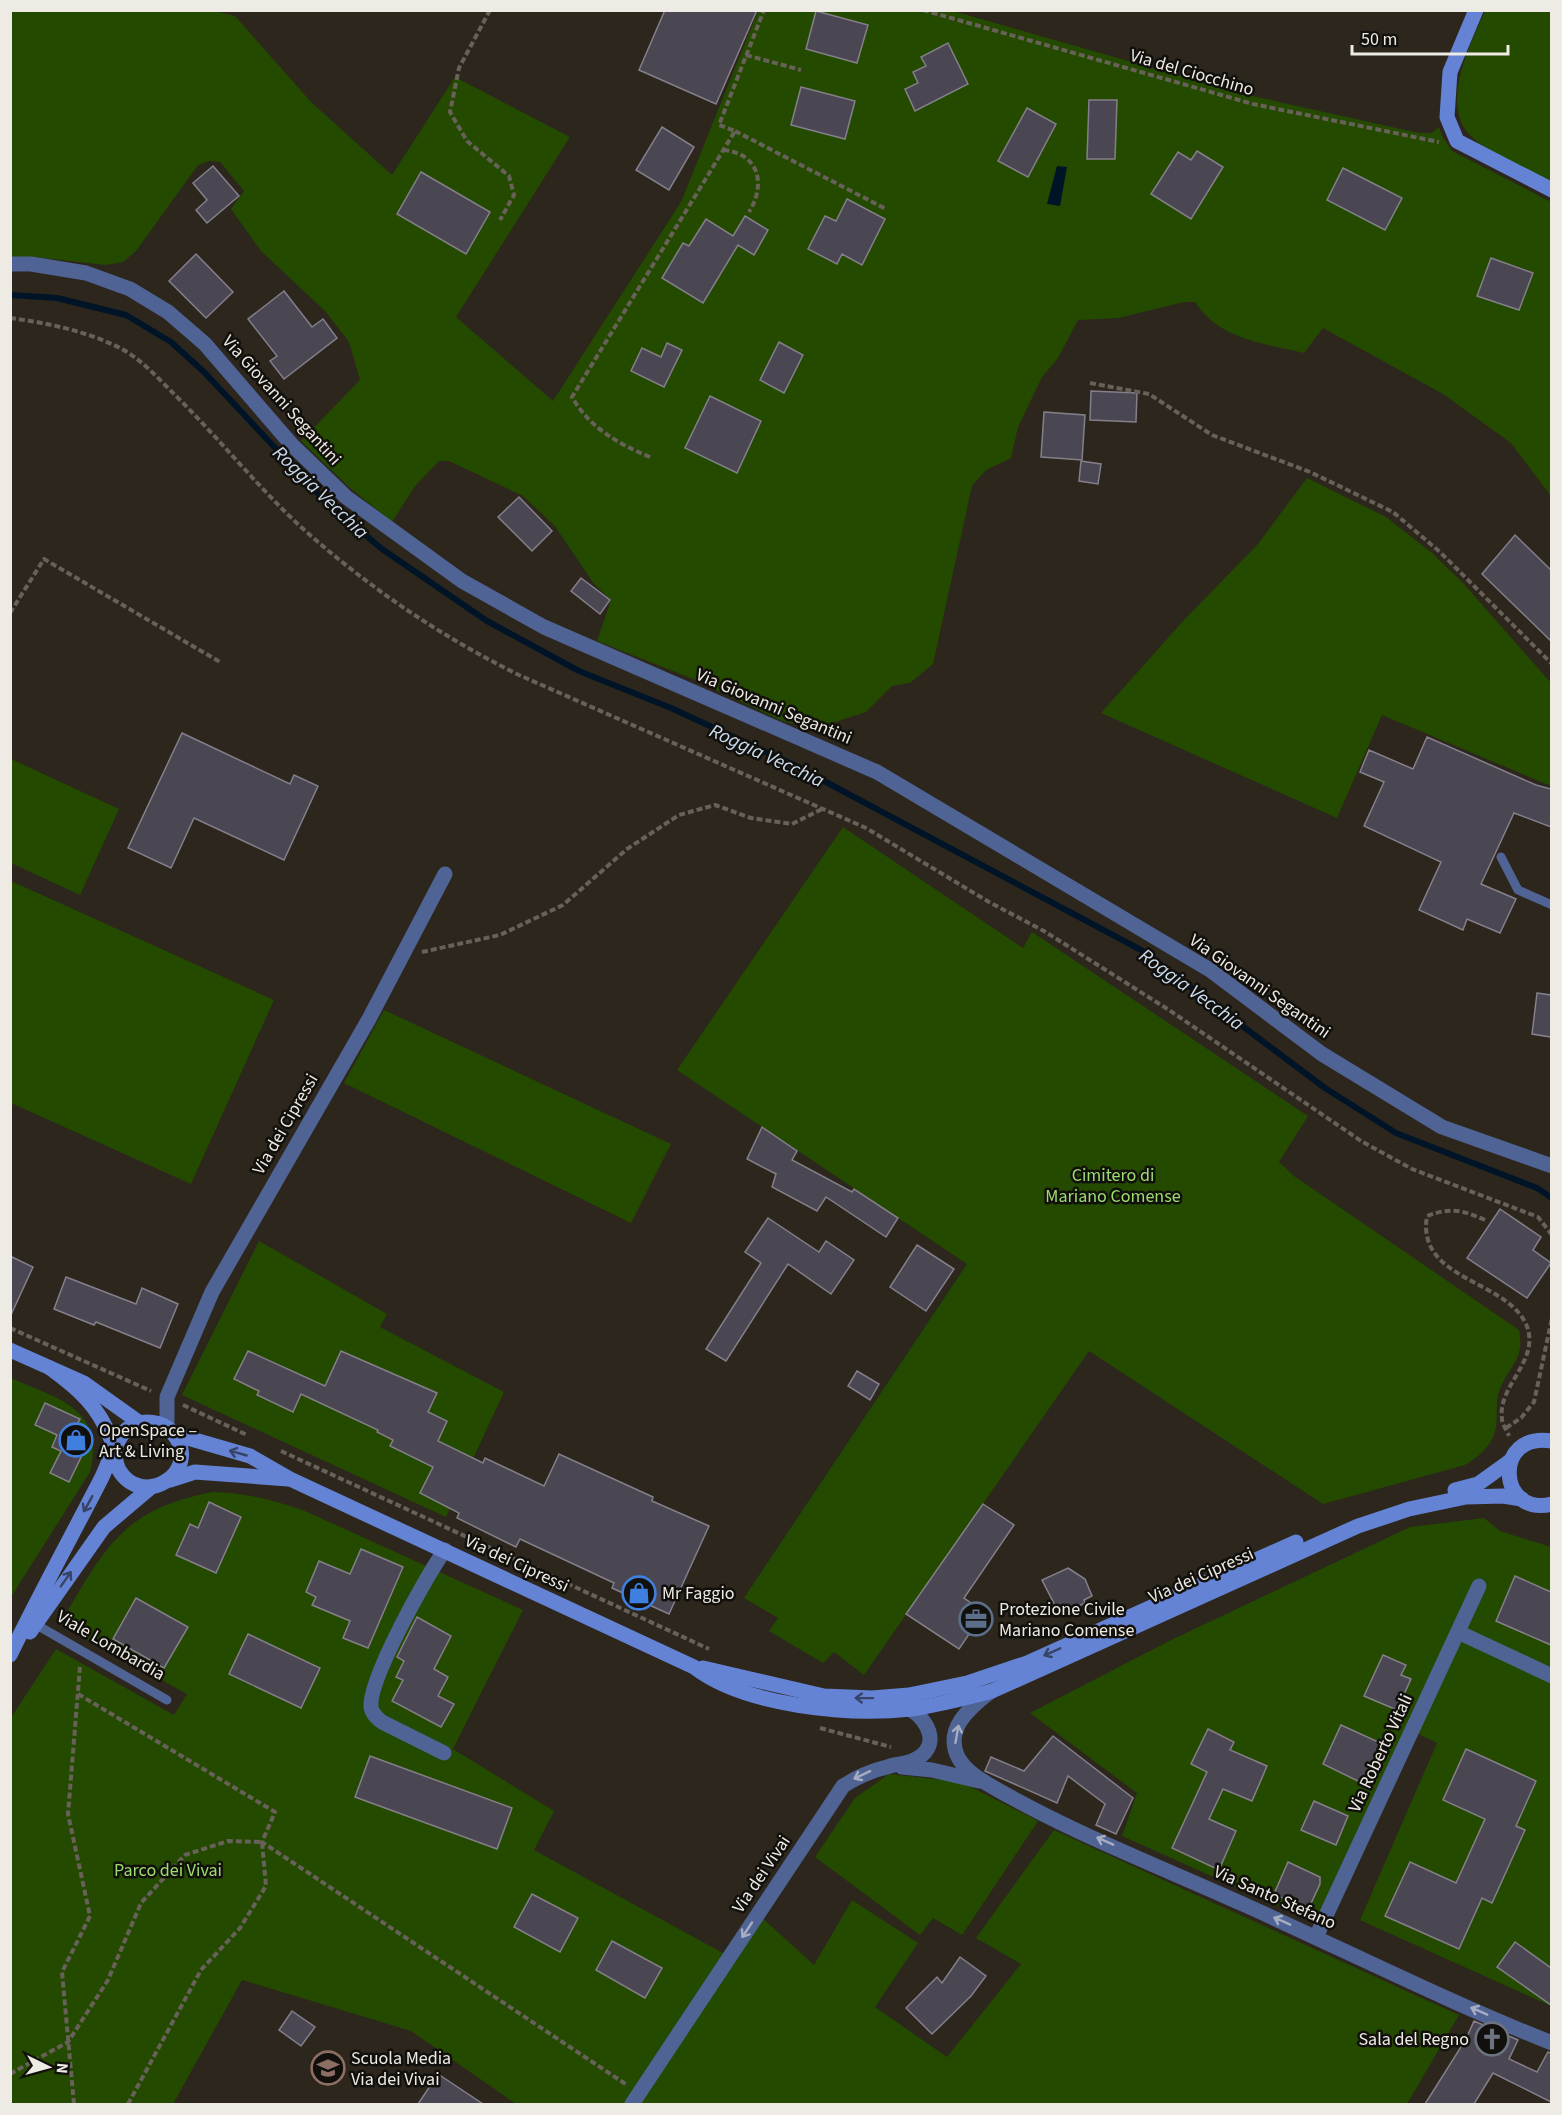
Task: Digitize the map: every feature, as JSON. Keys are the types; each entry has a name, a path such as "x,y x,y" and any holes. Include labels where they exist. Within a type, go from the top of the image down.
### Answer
{"main road":[{"path":"1476,10 1450,72 1447,117 1457,141 1551,190"},
{"path":"10,1350 92,1387 124,1414 140,1423"},
{"path":"50,1368 88,1398 102,1420 115,1452 118,1468 126,1479 137,1486 150,1488 170,1480 181,1461 180,1445 171,1431 151,1422 140,1423 127,1429 119,1438 115,1452"},
{"name":"Via dei Cipressi","path":"171,1431 250,1456 290,1479 694,1667 711,1680 728,1687 782,1702 867,1710 910,1709 944,1704 992,1691 1358,1526 1409,1509 1478,1495 1522,1499 1536,1505 1551,1504"},
{"name":"Via dei Cipressi","path":"694,1667 775,1687 824,1696 872,1698 909,1695 967,1683 1027,1663 1336,1524 1407,1501 1478,1484 1523,1445 1548,1437"},
{"name":"Viale Lombardia","path":"10,1654 115,1452"},
{"path":"1513,1456 1508,1469 1511,1486 1522,1499"},
{"name":"Via dei Cipressi","path":"170,1480 195,1472 290,1479"},
{"name":"Viale Lombardia","path":"10,1663 104,1527 150,1488"}],"street":[{"name":"Via Giovanni Segantini","path":"10,264 31,264 86,273 130,289 168,312 205,344 292,444 346,497 462,581 544,627 877,772 1210,970 1322,1054 1443,1127 1551,1166"},
{"name":"Via dei Cipressi","path":"140,1423 152,1415 167,1397 216,1284 404,953 445,874"},
{"name":"Via dei Cipressi","path":"167,1397 171,1431"},
{"path":"444,1753 382,1722 374,1715 371,1705 375,1685 411,1605 445,1550"},
{"name":"Via Roberto Vitali","path":"1316,1936 1479,1586"},
{"path":"1458,1632 1551,1676"},
{"name":"Via Santo Stefano","path":"992,1691 965,1713 955,1734 955,1747 959,1758 965,1767 984,1782 1077,1829 1551,2043"},
{"name":"Via dei Vivai","path":"636,2099 843,1785 864,1773 914,1761 925,1754 930,1741 929,1730 924,1718 910,1709"},
{"name":"Via Santo Stefano","path":"894,1765 932,1770 984,1782"}],"lane":[{"path":"1501,857 1518,890 1551,905"},
{"name":"Viale Lombardia","path":"35,1624 167,1700"}],"path":[{"path":"490,10 459,68 450,112 467,141 509,176 514,195 500,220"},
{"path":"764,10 719,125 735,131 886,209"},
{"name":"Via del Ciocchino","path":"923,10 1252,104 1431,142 1457,141"},
{"path":"746,55 801,70"},
{"path":"650,457 628,448 598,429 581,413 572,397 735,131"},
{"path":"722,150 739,152 755,167 758,183 756,200 749,212"},
{"path":"10,318 39,321 84,333 122,349 154,375 207,426 318,541 423,622 519,675 866,828 989,902 1044,931 1215,1039 1361,1141 1420,1172 1538,1217 1551,1235"},
{"path":"1090,383 1149,394 1212,435 1310,472 1393,512 1440,552 1551,664"},
{"path":"10,613 44,559 219,662"},
{"path":"404,953 436,951 500,935 563,905 627,849 679,815 715,805 751,818 792,824 822,809"},
{"path":"1485,1220 1468,1213 1445,1209 1427,1216 1424,1232 1432,1253 1510,1305 1526,1323 1531,1341 1522,1369 1506,1396 1502,1419 1513,1456"},
{"path":"1506,1428 1521,1418 1534,1402 1551,1318"},
{"path":"10,1328 252,1437"},
{"path":"279,1450 716,1652 712,1670"},
{"path":"74,2104 62,1972 90,1916 68,1814 81,1651"},
{"path":"78,1694 275,1812 262,1842 266,1886 240,1928 201,1970 128,2104"},
{"path":"818,1727 894,1748 898,1751 894,1765"},
{"path":"10,2074 68,2042 108,1980 141,1903 185,1856 228,1841 262,1842 636,2099"}],"green space":[{"path":"210,10 235,16 311,102 392,175 455,77 570,137 456,317 553,401 681,202 758,11 953,11 1248,95 1419,133 1432,133 1439,127 1452,151 1551,202 1551,496 1511,443 1443,394 1323,328 1304,353 1258,342 1230,332 1205,315 1195,302 1184,302 1118,318 1078,320 1058,358 1042,377 1018,427 1011,458 986,470 972,486 933,664 910,683 892,686 866,712 823,726 799,725 782,721 693,679 597,641 611,600 594,584 555,526 523,496 449,461 439,461 415,486 392,522 349,487 301,441 360,380 349,342 326,312 261,251 231,209 244,191 220,162 209,161 198,165 136,251 123,262 106,265 34,257 11,257 10,11"},
{"path":"1485,11 1551,11 1551,182 1486,148 1468,133 1460,120 1457,105 1461,72"},
{"path":"1307,478 1386,517 1432,553 1463,583 1551,683 1551,786 1382,715 1337,818 1101,713 1184,620 1258,544"},
{"path":"11,759 119,809 80,895 11,863"},
{"name":"Cimitero di Mariano Comense","path":"843,827 1023,948 1032,932 1308,1116 1279,1162 1294,1176 1519,1330 1518,1355 1500,1389 1495,1431 1483,1451 1465,1465 1323,1504 1089,1351 864,1675 834,1652 823,1663 769,1631 778,1618 744,1598 967,1264 677,1070"},
{"path":"11,881 274,1000 191,1184 11,1103"},
{"path":"384,1010 671,1144 631,1223 344,1083"},
{"path":"259,1241 387,1314 380,1327 504,1392 446,1517 182,1395"},
{"path":"11,1378 61,1400 74,1409 84,1420 91,1433 93,1450 90,1472 11,1597"},
{"name":"Parco dei Vivai","path":"213,1492 260,1498 305,1511 523,1610 453,1749 554,1811 534,1850 723,1953 664,2055 758,1914 814,1965 852,1900 918,1943 875,2007 947,2057 1021,1964 976,1938 1054,1830 1459,2015 1407,2104 516,2104 411,2031 242,1980 173,2104 11,2104 10,1719 56,1649 174,1715 187,1694 60,1624 104,1554 136,1521 182,1499"},
{"path":"1484,1518 1500,1531 1551,1547 1551,2006 1360,1920 1437,1743 1406,1728 1316,1923 1122,1836 1137,1793 1030,1713 1169,1641 1410,1527"},
{"path":"889,1774 961,1782 1038,1821 962,1935 933,1918 920,1935 815,1857 855,1798"}],"water":[{"path":"1057,166 1067,167 1060,206 1047,204"}],"building":[{"path":"665,10 757,10 716,104 639,70"},
{"path":"816,11 868,25 857,63 806,49"},
{"path":"948,43 968,84 915,111 905,89 918,83 913,72 926,66 921,57"},
{"path":"801,87 855,101 845,139 791,125"},
{"path":"1089,100 1117,100 1115,159 1087,159"},
{"path":"1027,108 1056,124 1028,177 998,161"},
{"path":"662,127 694,147 669,190 636,170"},
{"path":"1197,151 1223,167 1191,219 1151,194 1178,152 1191,160"},
{"path":"213,166 239,196 207,223 196,210 207,200 193,183"},
{"path":"1343,168 1402,198 1385,230 1327,200"},
{"path":"421,172 490,212 466,254 397,214"},
{"path":"847,199 885,219 862,265 842,254 837,264 808,249 825,216 836,221"},
{"path":"745,216 768,230 754,255 738,245 703,303 662,278 683,243 689,246 706,219 733,236"},
{"path":"196,254 233,292 206,318 169,281"},
{"path":"1491,258 1533,273 1519,310 1477,296"},
{"path":"284,291 312,327 323,319 337,338 284,379 270,361 277,356 248,319"},
{"path":"779,342 803,355 784,393 760,380"},
{"path":"667,343 682,350 664,387 631,371 642,348 661,357"},
{"path":"1091,391 1137,393 1136,422 1090,420"},
{"path":"710,396 761,421 737,473 685,448"},
{"path":"1044,412 1085,415 1082,460 1041,457"},
{"path":"1081,461 1101,464 1098,484 1079,481"},
{"path":"519,497 552,531 532,551 498,517"},
{"path":"1515,535 1551,570 1551,641 1482,574"},
{"path":"581,578 610,600 600,614 571,591"},
{"path":"182,733 290,784 294,775 318,786 284,860 194,818 171,868 128,848"},
{"path":"1427,737 1536,785 1551,789 1551,827 1514,813 1481,884 1516,899 1500,933 1467,919 1463,930 1419,910 1441,862 1364,826 1384,782 1360,772 1369,750 1413,769"},
{"path":"1537,993 1551,995 1551,1037 1532,1034"},
{"path":"762,1127 797,1151 792,1160 852,1192 854,1189 898,1218 886,1237 826,1197 817,1211 772,1187 776,1174 747,1159"},
{"path":"1500,1209 1541,1237 1533,1250 1551,1263 1527,1298 1467,1258"},
{"path":"768,1218 819,1252 826,1241 854,1260 831,1294 788,1264 726,1361 706,1349 761,1263 745,1252"},
{"path":"917,1245 954,1269 926,1311 890,1287"},
{"path":"10,1256 33,1267 10,1317"},
{"path":"66,1277 136,1304 142,1288 178,1304 160,1348 96,1322 94,1325 54,1309"},
{"path":"248,1351 325,1386 341,1351 437,1393 428,1412 447,1421 438,1441 483,1463 485,1458 544,1486 559,1454 653,1497 652,1501 709,1526 669,1614 612,1588 614,1583 520,1539 516,1547 457,1518 459,1513 420,1493 433,1467 390,1446 393,1440 377,1432 378,1430 301,1394 293,1412 257,1395 259,1391 234,1379"},
{"path":"857,1371 879,1384 870,1400 848,1386"},
{"path":"45,1403 80,1419 77,1424 86,1447 69,1482 50,1473 61,1451 52,1447 57,1435 35,1425"},
{"path":"209,1502 241,1517 216,1573 176,1555 190,1524 198,1528"},
{"path":"983,1504 1014,1525 964,1598 984,1612 959,1649 906,1614"},
{"path":"361,1549 403,1567 368,1648 343,1638 350,1621 312,1605 316,1597 306,1592 319,1561 350,1574"},
{"path":"1068,1568 1085,1579 1092,1596 1084,1600 1085,1603 1060,1615 1042,1580"},
{"path":"1515,1576 1551,1592 1551,1645 1496,1621"},
{"path":"136,1598 188,1627 164,1668 113,1639"},
{"path":"417,1617 451,1636 434,1669 448,1677 438,1696 454,1704 441,1727 392,1701 403,1680 396,1677 404,1661 397,1657"},
{"path":"248,1634 320,1668 301,1708 229,1674"},
{"path":"1383,1655 1406,1665 1401,1675 1411,1679 1397,1710 1364,1696"},
{"path":"1341,1725 1385,1745 1366,1785 1323,1764"},
{"path":"1208,1729 1234,1742 1230,1750 1267,1766 1252,1801 1223,1789 1209,1819 1236,1831 1219,1870 1172,1848 1207,1772 1191,1764"},
{"path":"1053,1736 1133,1798 1116,1834 1096,1825 1105,1804 1068,1776 1057,1803 985,1771 991,1757 1024,1771"},
{"path":"1466,1749 1536,1781 1516,1826 1525,1830 1492,1903 1482,1898 1459,1949 1385,1916 1410,1862 1456,1883 1485,1819 1443,1800"},
{"path":"370,1756 512,1808 497,1849 355,1797"},
{"path":"1314,1801 1348,1816 1336,1845 1301,1830"},
{"path":"1288,1862 1320,1877 1320,1884 1308,1910 1274,1894"},
{"path":"532,1894 578,1918 560,1952 514,1927"},
{"path":"612,1941 662,1968 645,1998 596,1970"},
{"path":"1515,1942 1551,1968 1551,2005 1497,1967"},
{"path":"960,1957 986,1976 971,1996 932,2034 906,2008 937,1977 942,1983"},
{"path":"292,2011 315,2027 301,2046 279,2030"},
{"path":"1474,2021 1518,2040 1509,2059 1537,2072 1548,2052 1551,2053 1551,2102 1493,2073 1474,2104 1425,2104 1466,2039"},
{"path":"438,2074 483,2104 418,2104"}],"waterway":[{"name":"Roggia Vecchia","path":"10,295 57,298 126,315 171,342 204,372 326,502 382,549 487,621 579,671 671,708 794,765 1141,950 1325,1088 1396,1133 1537,1188 1552,1198"}],"place":[{"name":"OpenSpace – Art & Living","path":"76,1440"},
{"name":"Mr Faggio","path":"639,1593"},
{"name":"Protezione Civile Mariano Comense","path":"976,1619"},
{"name":"Sala del Regno","path":"1492,2039"},
{"name":"Scuola Media Via dei Vivai","path":"328,2068"}]}
